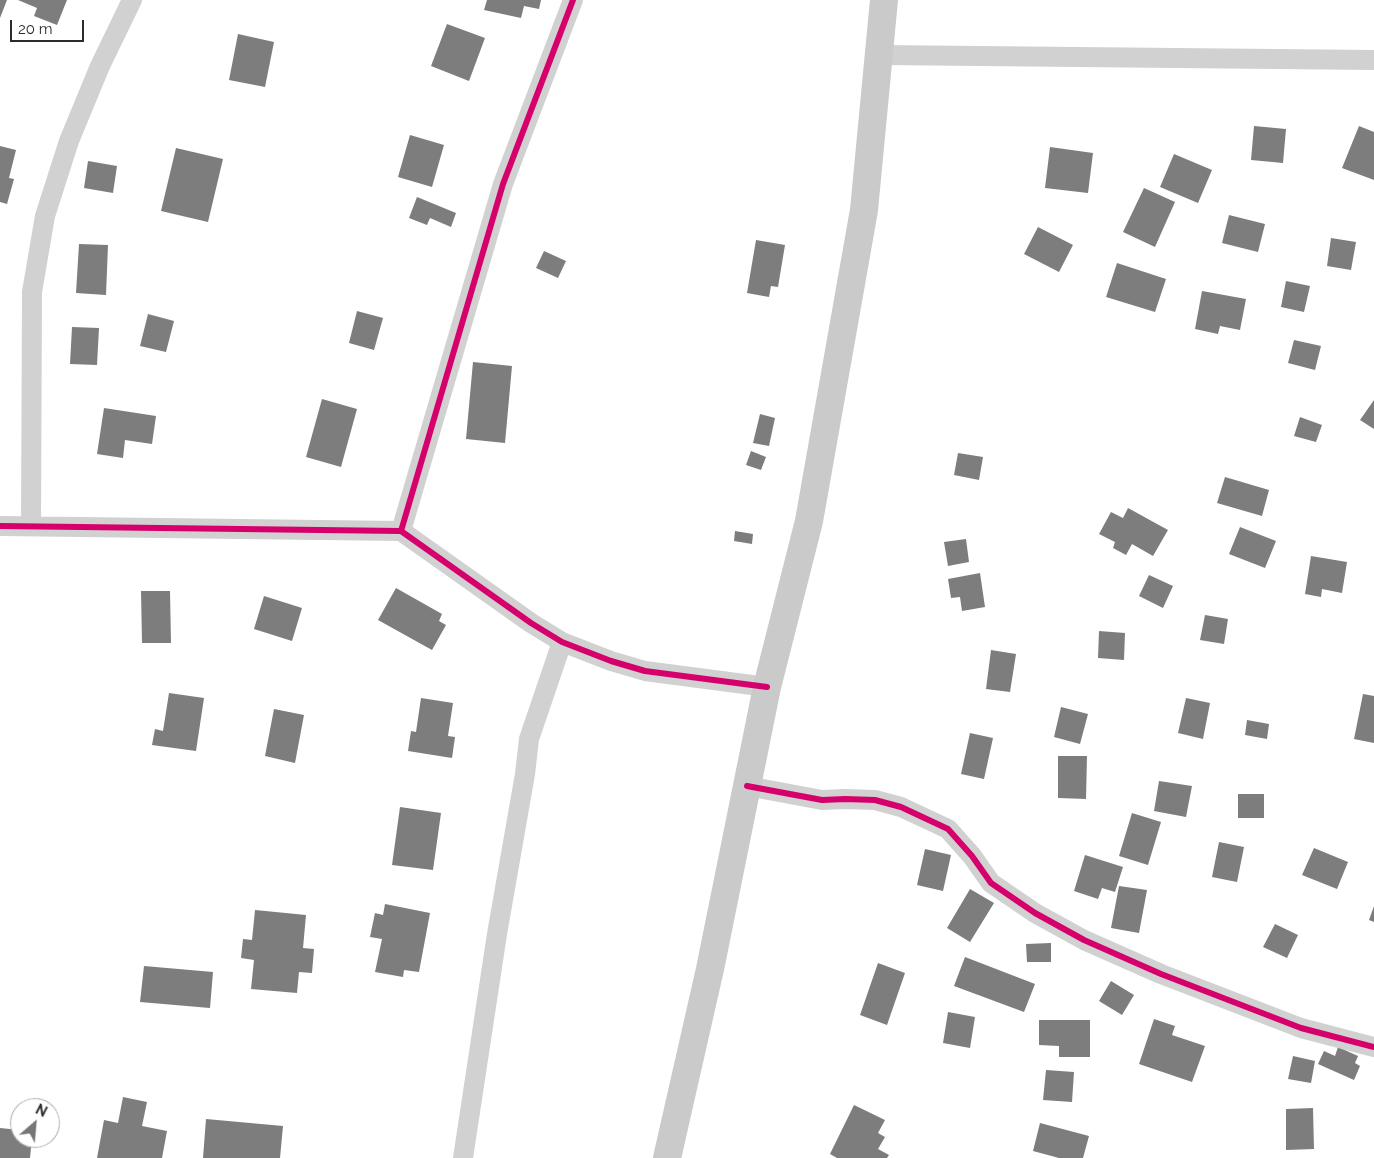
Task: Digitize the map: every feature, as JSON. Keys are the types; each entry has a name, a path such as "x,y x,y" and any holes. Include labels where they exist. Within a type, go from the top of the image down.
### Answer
{"main road":[{"path":"667,1158 710,970 767,687 813,502 864,210 884,0"}],"street":[{"path":"31,526 32,292 45,216 69,141 100,66 132,0"},
{"path":"401,531 503,184 573,0"},
{"path":"880,55 1374,60"},
{"path":"0,526 401,531 531,623 562,642 611,661 645,671 767,687"},
{"path":"463,1158 529,739 562,642"},
{"path":"747,786 822,800 875,800 901,807 948,829 972,856 991,883 1035,913 1084,940 1161,974 1301,1028 1374,1047"}],"building":[{"path":"0,0 7,0 0,18"},
{"path":"18,0 67,0 57,25 34,16 37,8"},
{"path":"487,0 541,0 539,9 524,6 521,18 484,10"},
{"path":"447,24 485,38 469,81 431,66"},
{"path":"238,34 274,42 265,87 229,80"},
{"path":"1254,126 1286,129 1283,163 1251,160"},
{"path":"1359,126 1374,132 1374,180 1342,168"},
{"path":"410,135 444,145 432,187 398,177"},
{"path":"0,146 16,150 9,178 14,179 7,204 0,202"},
{"path":"1050,147 1093,153 1088,193 1045,188"},
{"path":"176,148 223,159 208,222 161,211"},
{"path":"1174,154 1212,170 1198,203 1160,187"},
{"path":"88,161 117,166 113,193 84,188"},
{"path":"1144,188 1175,202 1155,247 1123,232"},
{"path":"417,197 456,213 451,227 430,218 427,225 409,218"},
{"path":"1229,215 1265,224 1258,252 1222,243"},
{"path":"1038,227 1073,245 1059,272 1024,254"},
{"path":"1331,238 1356,242 1351,270 1327,266"},
{"path":"756,240 785,245 778,287 771,286 769,297 747,293"},
{"path":"79,244 108,245 106,295 76,293"},
{"path":"544,251 566,261 558,278 536,268"},
{"path":"1117,263 1166,279 1155,312 1106,297"},
{"path":"1286,281 1310,286 1304,312 1281,307"},
{"path":"1202,291 1246,299 1240,330 1220,326 1218,334 1195,329"},
{"path":"357,311 383,318 374,350 349,343"},
{"path":"148,314 174,321 166,352 140,346"},
{"path":"72,327 99,328 97,365 70,364"},
{"path":"1294,340 1321,346 1315,370 1288,363"},
{"path":"473,362 512,366 505,443 466,439"},
{"path":"322,399 357,409 341,467 306,457"},
{"path":"1374,400 1374,429 1360,420"},
{"path":"104,408 156,416 152,444 125,440 123,458 97,454"},
{"path":"760,414 775,418 769,446 753,443"},
{"path":"1300,417 1322,425 1316,442 1294,436"},
{"path":"751,451 766,457 761,470 746,465"},
{"path":"958,453 983,457 979,480 954,475"},
{"path":"1225,477 1269,490 1262,516 1217,503"},
{"path":"1128,508 1168,530 1153,556 1132,544 1126,555 1113,548 1115,542 1099,534 1111,512 1123,518"},
{"path":"1240,527 1276,541 1265,568 1229,554"},
{"path":"735,531 753,534 752,544 734,541"},
{"path":"966,539 969,562 948,566 944,542"},
{"path":"1311,556 1347,562 1342,593 1322,589 1321,597 1305,594"},
{"path":"980,573 985,607 962,611 960,597 951,598 948,579"},
{"path":"1149,575 1173,586 1163,608 1139,596"},
{"path":"396,588 442,614 439,621 446,625 432,650 378,620"},
{"path":"141,591 170,591 171,643 142,643"},
{"path":"264,596 302,608 292,641 254,629"},
{"path":"1205,615 1228,619 1224,644 1200,640"},
{"path":"1099,631 1125,633 1124,660 1098,658"},
{"path":"991,650 1016,654 1010,692 986,689"},
{"path":"169,693 204,698 196,751 152,745 155,729 163,731"},
{"path":"1363,694 1374,696 1374,743 1354,739"},
{"path":"421,698 453,703 448,736 455,737 452,758 408,751 411,731 416,732"},
{"path":"1186,698 1210,703 1203,739 1178,733"},
{"path":"1061,707 1088,714 1080,744 1054,737"},
{"path":"274,709 304,715 295,763 265,756"},
{"path":"1247,720 1269,724 1267,739 1245,735"},
{"path":"970,733 993,738 984,779 961,774"},
{"path":"1058,756 1087,756 1086,799 1058,798"},
{"path":"1159,781 1192,786 1186,817 1154,811"},
{"path":"1238,794 1264,794 1264,818 1238,818"},
{"path":"400,807 441,813 433,870 392,865"},
{"path":"1132,813 1161,822 1148,865 1119,856"},
{"path":"1219,842 1244,847 1237,882 1212,877"},
{"path":"1314,848 1348,862 1337,889 1302,875"},
{"path":"925,849 951,855 943,891 917,885"},
{"path":"1085,855 1123,867 1115,892 1102,888 1098,899 1074,891"},
{"path":"1119,886 1147,890 1139,933 1111,928"},
{"path":"970,889 994,903 970,942 947,928"},
{"path":"385,904 430,913 419,972 404,970 403,977 375,972 382,939 370,937 375,913 383,915"},
{"path":"1374,906 1374,922 1369,920"},
{"path":"255,910 306,915 303,948 314,949 312,973 299,972 297,993 251,989 254,960 241,958 243,939 252,940"},
{"path":"1275,924 1298,935 1287,958 1263,947"},
{"path":"1051,943 1051,962 1027,962 1026,944"},
{"path":"965,957 1035,984 1024,1012 954,986"},
{"path":"878,963 905,973 887,1025 860,1015"},
{"path":"144,966 213,972 210,1008 140,1002"},
{"path":"1111,981 1134,995 1122,1015 1099,1001"},
{"path":"948,1012 975,1017 970,1048 943,1043"},
{"path":"1154,1019 1175,1026 1172,1035 1205,1046 1192,1082 1139,1064"},
{"path":"1039,1020 1090,1020 1090,1057 1059,1057 1059,1046 1039,1045"},
{"path":"1338,1047 1358,1056 1355,1063 1360,1066 1354,1080 1318,1064 1324,1051 1335,1056"},
{"path":"1293,1056 1315,1061 1311,1083 1288,1079"},
{"path":"1046,1070 1074,1072 1072,1102 1043,1100"},
{"path":"123,1097 147,1102 142,1126 167,1131 162,1158 97,1158 104,1120 118,1123"},
{"path":"854,1105 885,1120 878,1133 885,1137 878,1149 889,1155 887,1158 837,1158 830,1154"},
{"path":"1313,1108 1314,1149 1286,1150 1286,1109"},
{"path":"206,1119 283,1126 280,1158 203,1158"},
{"path":"1040,1123 1089,1136 1083,1158 1059,1158 1033,1151"},
{"path":"0,1128 10,1129 10,1148 31,1148 30,1158 0,1158"}],"cycle path":[{"path":"401,531 503,184 573,0"},
{"path":"0,526 401,531 531,623 562,642 611,661 645,671 767,687"},
{"path":"747,786 822,800 875,800 901,807 948,829 972,856 991,883 1035,913 1084,940 1161,974 1301,1028 1374,1047"}]}
